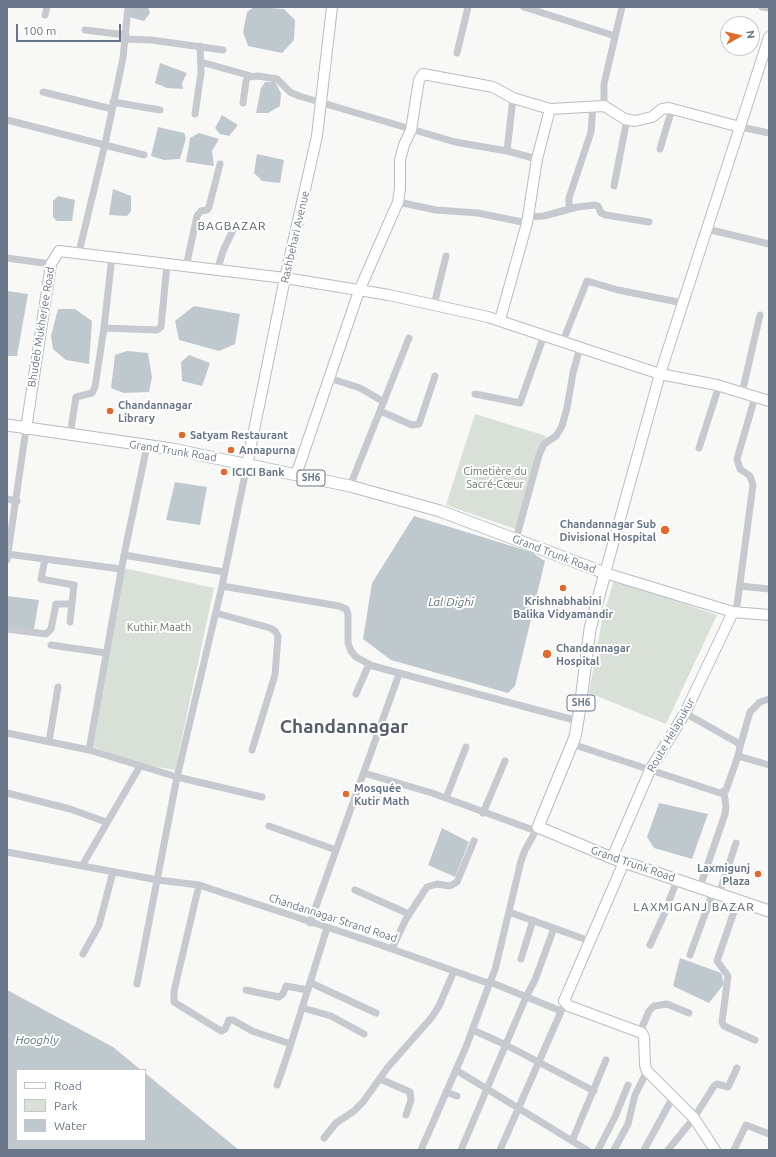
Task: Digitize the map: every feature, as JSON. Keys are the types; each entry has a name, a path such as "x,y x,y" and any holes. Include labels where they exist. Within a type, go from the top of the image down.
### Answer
{"main road":[{"name":"Grand Trunk Road","path":"7,425 220,458 246,465 350,486 440,511 605,573 589,637 578,721 572,744 537,829 612,858 769,911"}],"street":[{"path":"45,16 47,7"},
{"path":"79,252 112,109 125,37 128,7"},
{"name":"Rashbehari Avenue","path":"246,465 285,278 317,136 332,7"},
{"path":"457,53 468,7"},
{"path":"524,7 615,36"},
{"path":"604,106 604,84 622,7"},
{"path":"762,7 769,8"},
{"path":"85,30 223,50"},
{"path":"769,37 766,56 740,127 660,374 605,573 735,612 769,615"},
{"path":"194,114 200,83 200,46"},
{"path":"201,62 252,76 277,79 290,92 411,130 455,142 507,151 537,159"},
{"path":"296,474 359,291 398,202 400,189 400,160 404,145 411,130 419,80 423,74 493,87 513,98 550,109 604,106 627,119 643,121 652,117 662,109 672,109 769,133"},
{"path":"243,104 246,81 248,77 252,76"},
{"path":"43,92 112,109"},
{"path":"507,151 513,98"},
{"path":"113,102 160,110"},
{"path":"569,209 569,198 591,132 593,106"},
{"path":"500,320 528,220 537,159 550,109"},
{"path":"660,149 672,109"},
{"path":"614,186 627,119"},
{"path":"7,120 144,154"},
{"path":"186,266 197,216 201,211 207,210 209,207 220,164"},
{"path":"398,202 436,210 478,213 528,220 569,209 595,205 598,206 601,213 606,215 649,222"},
{"path":"707,229 769,244"},
{"path":"217,271 223,251 233,230"},
{"name":"Bhudeb Mukherjee Road","path":"7,556 17,501 26,429 51,264 59,251 79,252 217,271 285,278 434,305 500,320 660,374 719,386 769,401"},
{"path":"70,435 76,397 92,393 95,387 104,328 112,256"},
{"path":"434,305 446,256"},
{"path":"7,258 51,264"},
{"path":"104,328 159,329 167,264"},
{"path":"563,341 587,281 618,290 683,303"},
{"path":"742,393 760,315"},
{"path":"475,394 520,403 544,335"},
{"path":"350,486 409,338"},
{"path":"516,539 539,455 546,442 556,436 559,432 564,420 573,373 580,347"},
{"path":"380,411 412,425 419,424 435,376"},
{"path":"329,378 360,388 384,402"},
{"path":"699,448 719,386"},
{"path":"735,612 741,586 753,485 750,476 740,469 737,459 755,397"},
{"path":"89,750 121,570 147,446"},
{"path":"137,984 177,776 216,614 246,465"},
{"path":"7,500 17,501"},
{"path":"124,555 224,572"},
{"path":"7,556 45,559 121,570"},
{"path":"45,559 41,579 74,586 70,622"},
{"path":"222,586 339,606 346,610 348,614 348,643 350,651 356,657 369,664 399,674 578,721"},
{"path":"741,586 769,589"},
{"path":"7,629 48,633 56,604 72,604"},
{"name":"Route Helapukur","path":"612,858 650,770 685,713 735,612"},
{"path":"216,614 270,628 275,631 278,636 276,675 252,750"},
{"path":"51,645 106,653"},
{"path":"356,694 369,664"},
{"path":"310,922 399,674"},
{"path":"49,742 58,687"},
{"path":"700,887 725,814 726,807 724,792 738,756 750,712 760,702 769,699"},
{"path":"685,713 734,739 740,747"},
{"path":"7,733 89,750 140,766 262,797"},
{"path":"572,744 720,793 724,792"},
{"path":"446,798 466,747"},
{"path":"738,756 769,765"},
{"path":"483,813 505,761"},
{"path":"82,866 106,822 140,766"},
{"path":"364,773 407,785 446,798 483,813 537,829 525,850 521,861 495,970 473,1030 421,1150"},
{"path":"7,793 70,809 106,822"},
{"path":"268,826 336,850"},
{"path":"392,949 409,914 428,887 438,884 450,886 458,882 474,841"},
{"path":"690,955 736,843"},
{"name":"Chandannagar Strand Road","path":"7,852 158,880 199,885 392,949 485,982 490,982 526,998 563,1007"},
{"path":"500,1150 563,1007 564,999 624,862"},
{"path":"83,954 99,925 114,872"},
{"path":"650,945 664,917 677,880"},
{"path":"199,885 174,991 174,1002 221,1031 225,1029 229,1020 233,1020 252,1031 291,1044"},
{"path":"355,890 409,914"},
{"path":"738,900 717,961 728,976 722,1022 724,1026 755,1040"},
{"path":"509,912 590,941"},
{"path":"521,959 533,920"},
{"path":"277,1085 303,1008 327,928"},
{"path":"461,1150 535,980 554,928"},
{"path":"324,1138 336,1123 354,1111 363,1102 439,1006 454,971"},
{"path":"246,990 279,997 283,994 286,986 310,986 376,1012"},
{"path":"640,1032 650,1010 654,1006 668,1004 689,1014"},
{"path":"563,1007 640,1032 644,1038 645,1065 647,1072 694,1118 715,1150"},
{"path":"303,1008 331,1016 364,1034"},
{"path":"473,1030 506,1045 594,1091"},
{"path":"572,1141 606,1060"},
{"path":"668,1150 694,1118 716,1084 728,1087 737,1068"},
{"path":"456,1070 586,1150"},
{"path":"614,1150 628,1124 635,1095 647,1072"},
{"path":"380,1079 410,1092 411,1100 406,1115"},
{"path":"598,1150 615,1118 628,1085"},
{"path":"446,1092 457,1096"},
{"path":"644,1150 673,1097"},
{"path":"734,1150 746,1124 769,1134"}],"green space":[{"name":"Cimetière du Sacré-Cœur","path":"475,414 546,436 518,530 446,505"},
{"name":"Kuthir Maath","path":"124,568 214,588 175,770 141,764 93,747"},
{"path":"614,580 717,615 666,724 589,693 602,620"}],"water":[{"path":"131,7 148,7 150,13 144,21 129,17"},
{"path":"254,7 284,9 295,20 294,40 282,53 248,46 243,32 247,12"},
{"path":"160,63 187,73 182,83 183,89 167,88 155,83"},
{"path":"265,82 275,82 281,93 280,106 268,113 256,113 261,88"},
{"path":"222,115 238,125 229,136 220,134 215,128"},
{"path":"158,127 184,133 186,138 180,159 164,160 151,156"},
{"path":"199,133 219,139 212,151 214,166 186,162 190,138"},
{"path":"257,154 284,160 280,183 262,181 254,173"},
{"path":"113,189 131,196 131,211 127,216 109,215"},
{"path":"58,196 75,200 72,221 57,221 53,217 53,201"},
{"path":"7,291 28,294 17,356 7,356"},
{"path":"194,306 240,314 235,344 219,351 179,340 175,321"},
{"path":"58,309 75,309 92,321 89,364 66,360 53,349 51,336"},
{"path":"127,351 148,353 152,377 149,392 124,393 111,388 115,355"},
{"path":"189,355 210,363 202,386 182,381 181,362"},
{"path":"175,482 207,487 200,525 166,520"},
{"name":"Lal Dighi","path":"414,516 531,552 545,561 515,686 508,693 391,660 363,639 372,583"},
{"path":"7,596 39,600 34,629 7,626"},
{"path":"659,803 708,814 692,859 654,848 647,837"},
{"path":"442,828 469,842 455,877 428,865"},
{"path":"680,958 721,973 724,984 709,1003 673,986"},
{"name":"Hooghly","path":"7,990 113,1047 140,1069 16,1069 16,1141 146,1141 146,1074 239,1150 7,1150"}],"place":[{"name":"Chandannagar Library","path":"110,411"},
{"name":"Satyam Restaurant","path":"182,435"},
{"name":"Annapurna","path":"231,450"},
{"name":"ICICI Bank","path":"224,472"},
{"name":"Chandannagar Sub Divisional Hospital","path":"665,530"},
{"name":"Krishnabhabini Balika Vidyamandir","path":"563,588"},
{"name":"Chandannagar Hospital","path":"547,654"},
{"name":"Mosquée Kutir Math","path":"346,794"},
{"name":"Laxmigunj Plaza","path":"758,874"}],"district":[{"name":"BAGBAZAR","path":"232,226"},
{"name":"Chandannagar","path":"344,727"},
{"name":"LAXMIGANJ BAZAR","path":"694,907"}]}
